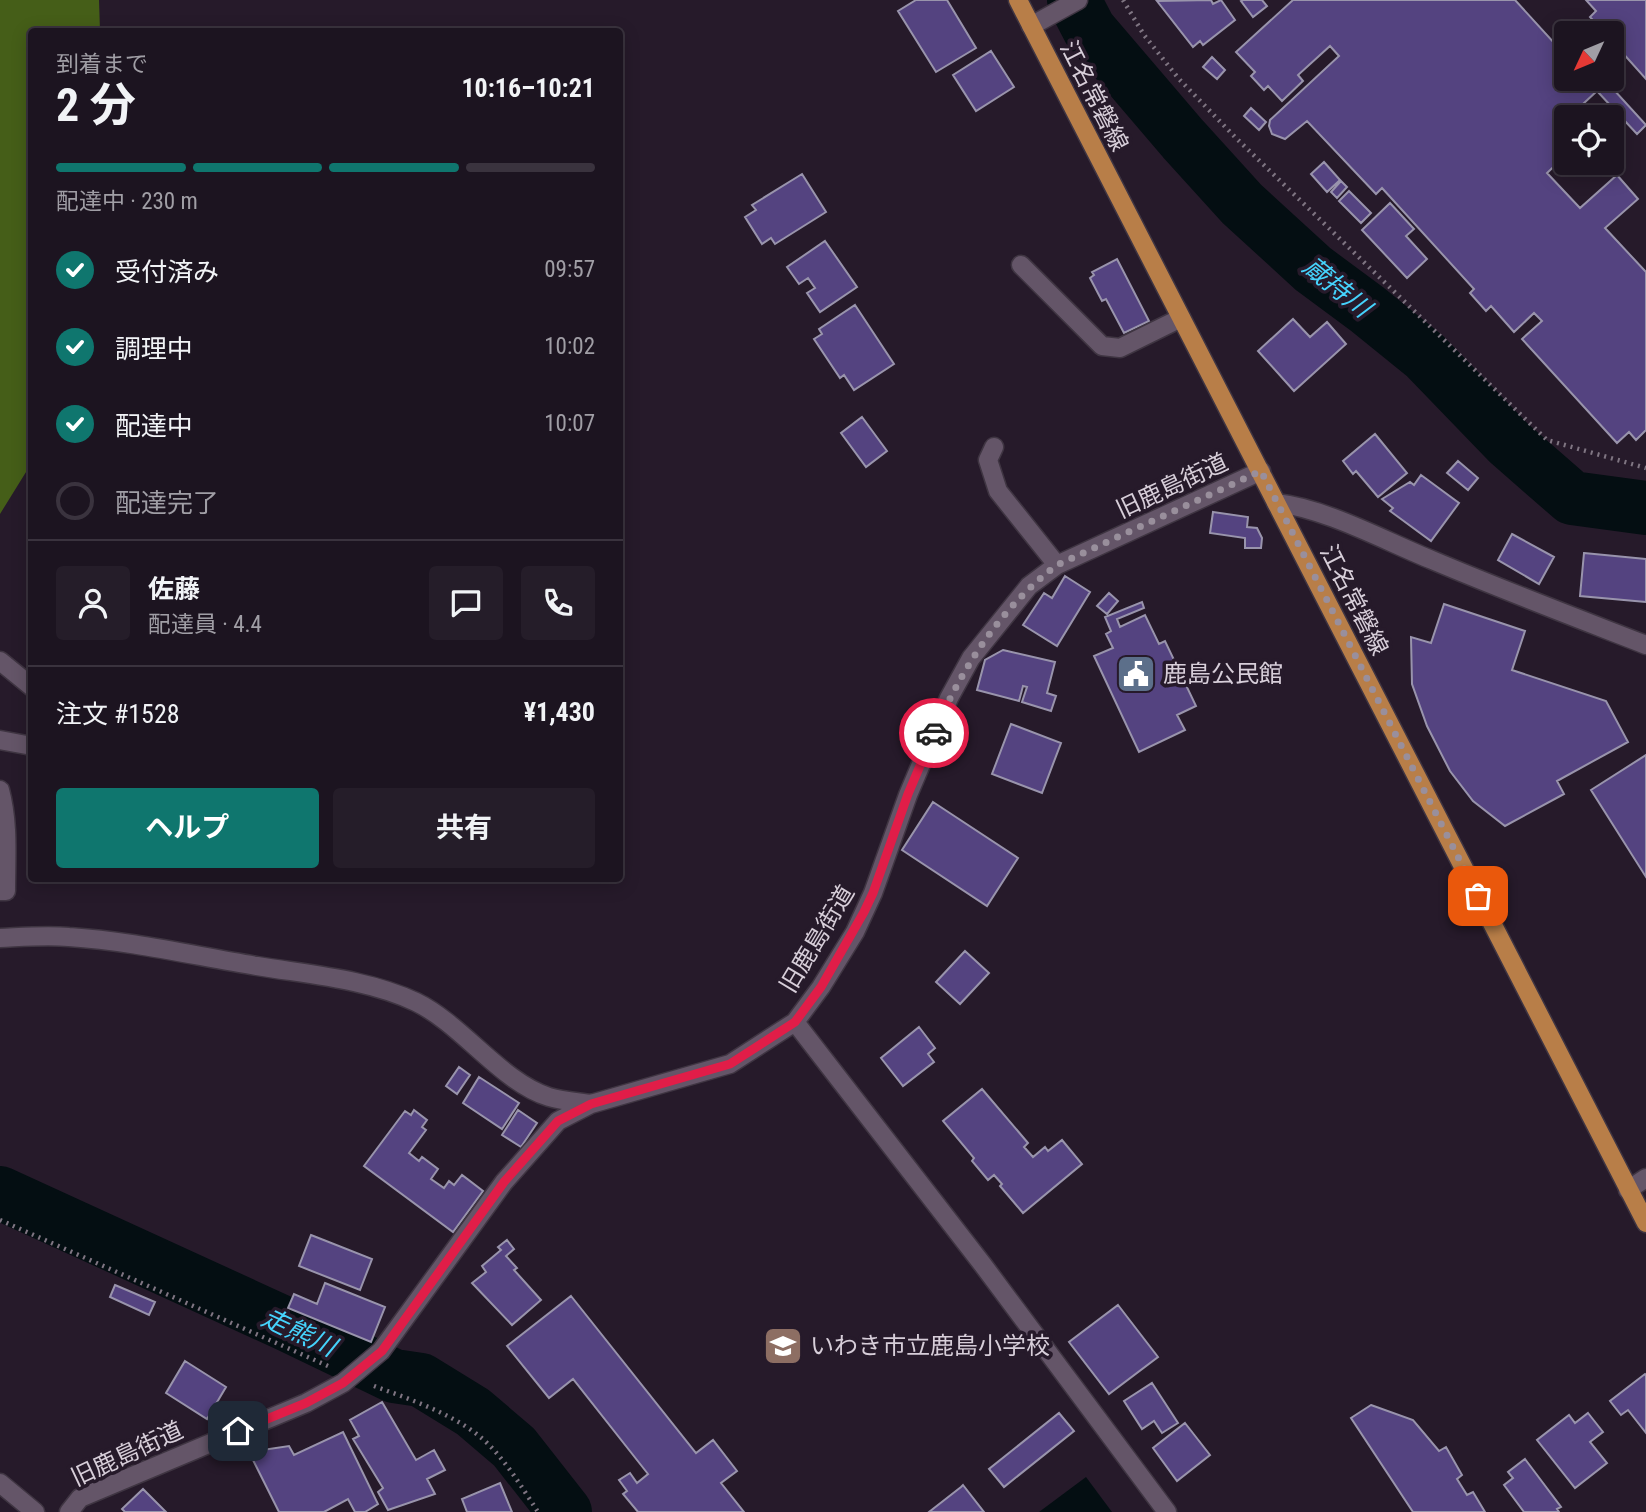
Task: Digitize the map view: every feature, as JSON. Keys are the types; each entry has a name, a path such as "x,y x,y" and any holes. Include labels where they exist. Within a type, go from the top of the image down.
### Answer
{"main road":[{"name":"江名常磐線","path":"1018,0 1646,1223"}],"street":[{"path":"1031,26 1077,0"},
{"path":"1021,265 1102,346 1120,348 1181,318"},
{"path":"994,447 988,460 998,491 1057,565"},
{"name":"旧鹿島街道","path":"69,1512 80,1498 306,1403 355,1374 382,1351 504,1182 558,1121 591,1104 730,1064 795,1022 821,987 873,893 913,782 949,698 971,658 1029,586 1057,565 1261,471"},
{"path":"1276,503 1296,505 1646,645"},
{"path":"0,661 28,684"},
{"path":"0,740 28,745"},
{"path":"0,790 6,813 6,891 0,891"},
{"path":"0,938 69,937 127,944 352,981 391,990 435,1013 461,1032 500,1068 528,1086 549,1097 591,1104"},
{"path":"795,1022 983,1265 1167,1512"},
{"path":"1628,1190 1646,1178"},
{"path":"0,1483 35,1512"}],"path":[{"path":"1123,0 1144,35 1179,79 1547,440 1646,468"},
{"path":"0,1220 355,1374 478,1435 538,1512"}],"green space":[{"path":"0,0 99,0 100,28 28,28 28,469 0,514"}],"shaded area":[{"path":"1086,1477 1112,1512 1039,1512"}],"building":[{"path":"916,0 947,0 976,48 936,72 898,11"},
{"path":"1211,0 1213,4 1221,0 1235,20 1203,45 1200,41 1193,47 1157,1"},
{"path":"1262,0 1267,6 1253,17 1241,1"},
{"path":"1293,0 1515,0 1554,43 1554,91 1597,91 1582,105 1554,105 1554,166 1547,173 1580,208 1617,175 1638,199 1605,228 1646,272 1646,430 1636,440 1629,432 1617,443 1522,339 1542,321 1534,313 1514,332 1491,306 1486,311 1470,293 1474,289 1382,188 1376,194 1307,121 1285,139 1272,134 1270,120 1339,56 1330,46 1298,75 1303,81 1282,101 1268,86 1264,90 1251,76 1255,72 1236,52"},
{"path":"1586,0 1646,0 1646,79 1624,54 1624,21 1594,21 1590,17 1596,11"},
{"path":"991,51 1014,87 976,111 953,75"},
{"path":"1212,57 1225,70 1217,79 1203,67"},
{"path":"1597,91 1615,91 1646,125 1637,134 1624,120 1624,105 1610,105"},
{"path":"1251,108 1266,122 1259,130 1244,116"},
{"path":"1324,162 1340,180 1327,192 1311,174"},
{"path":"802,174 826,212 775,244 771,238 762,244 745,217 756,210 752,205"},
{"path":"1341,181 1347,187 1337,198 1331,192"},
{"path":"1349,191 1371,213 1361,223 1339,201"},
{"path":"1390,203 1414,229 1406,236 1427,259 1407,278 1362,230"},
{"path":"825,241 857,287 820,312 807,293 815,288 808,278 799,284 787,267"},
{"path":"1117,259 1149,321 1124,333 1106,299 1102,301 1090,278 1094,275 1092,272"},
{"path":"855,305 894,364 854,390 844,375 840,378 814,339 822,334 819,329"},
{"path":"1293,319 1310,337 1327,322 1346,344 1294,391 1258,351"},
{"path":"862,417 887,451 866,467 841,433"},
{"path":"1375,434 1407,473 1378,497 1356,471 1353,474 1343,461"},
{"path":"1458,461 1478,478 1468,490 1447,473"},
{"path":"1421,475 1459,503 1431,541 1390,511 1393,508 1382,499 1410,482 1414,485"},
{"path":"1213,512 1248,517 1247,527 1257,528 1262,538 1261,548 1245,548 1245,538 1210,533"},
{"path":"1512,534 1554,557 1539,584 1498,560"},
{"path":"1584,553 1646,559 1646,602 1580,596"},
{"path":"1065,576 1090,592 1057,646 1023,625 1044,593 1052,598"},
{"path":"1109,593 1118,601 1107,614 1097,606"},
{"path":"1142,602 1144,608 1117,619 1120,627 1145,615 1159,644 1165,641 1196,706 1177,715 1185,730 1139,752 1094,656 1113,648 1106,634 1111,631 1105,617"},
{"path":"1444,604 1525,631 1512,670 1606,701 1628,742 1557,781 1564,794 1505,826 1473,801 1450,771 1427,726 1412,684 1411,637 1431,643"},
{"path":"1003,650 1055,662 1047,693 1056,696 1051,711 1022,702 1027,687 1023,686 1019,701 977,690 985,660"},
{"path":"1011,724 1061,743 1042,793 992,774"},
{"path":"1646,755 1646,877 1591,790"},
{"path":"933,802 1018,858 987,906 902,850"},
{"path":"965,951 989,973 960,1004 936,982"},
{"path":"919,1027 935,1048 928,1054 934,1062 903,1086 881,1058"},
{"path":"459,1067 470,1075 457,1094 446,1086"},
{"path":"479,1077 519,1103 502,1129 463,1103"},
{"path":"982,1089 1028,1143 1024,1147 1033,1157 1045,1147 1048,1151 1062,1140 1082,1164 1023,1213 994,1175 988,1180 972,1161 974,1158 943,1121"},
{"path":"414,1110 427,1120 422,1127 426,1130 409,1153 419,1161 422,1157 438,1169 431,1179 444,1188 449,1181 454,1185 462,1175 483,1191 453,1232 364,1166 405,1111 411,1115"},
{"path":"518,1110 537,1123 521,1147 502,1135"},
{"path":"311,1235 372,1259 360,1290 299,1266"},
{"path":"507,1240 514,1249 506,1256 517,1268 514,1270 541,1300 512,1325 472,1283 486,1272 482,1266 501,1250 498,1247"},
{"path":"325,1283 385,1307 371,1342 288,1308 294,1294 317,1304"},
{"path":"115,1285 155,1302 149,1315 110,1297"},
{"path":"571,1296 696,1453 713,1440 737,1471 721,1483 744,1512 638,1512 623,1494 627,1491 619,1480 630,1473 637,1483 648,1474 573,1379 549,1398 507,1346"},
{"path":"1118,1305 1158,1357 1109,1394 1069,1342"},
{"path":"185,1361 226,1387 207,1419 166,1393"},
{"path":"1645,1374 1646,1433 1628,1410 1621,1415 1610,1401"},
{"path":"1152,1383 1178,1423 1162,1433 1154,1421 1142,1429 1124,1401"},
{"path":"382,1402 416,1460 434,1450 445,1470 427,1479 435,1494 388,1510 378,1492 383,1488 353,1439 359,1436 350,1420"},
{"path":"1371,1405 1413,1420 1439,1451 1446,1447 1462,1475 1457,1479 1467,1495 1473,1492 1485,1512 1413,1512 1351,1418"},
{"path":"1059,1413 1074,1431 1004,1487 989,1469"},
{"path":"1588,1413 1603,1432 1590,1442 1607,1463 1575,1488 1537,1440 1569,1415 1575,1423"},
{"path":"1185,1423 1210,1455 1177,1481 1153,1448"},
{"path":"343,1432 378,1504 365,1512 355,1512 348,1499 324,1512 279,1512 249,1452 289,1446 294,1455"},
{"path":"1525,1459 1561,1507 1557,1509 1559,1512 1524,1512 1504,1485 1513,1478 1508,1472"},
{"path":"500,1483 512,1512 467,1512 462,1499"},
{"path":"963,1485 984,1512 929,1512 961,1487"},
{"path":"143,1489 166,1512 125,1512 122,1509"}],"waterway":[{"name":"蔵持川","path":"1074,0 1089,29 1183,139 1242,204 1313,269 1425,356 1509,443 1572,498 1646,508"},
{"name":"走熊川","path":"0,1193 394,1376 421,1380 473,1412 514,1447 565,1512"}],"way so far":[{"path":"934,733 971,658 1029,586 1057,565 1261,471 1478,896"}],"place":[{"name":"鹿島公民館","path":"1136,674"},
{"name":"いわき市立鹿島小学校","path":"783,1346"}],"route":[{"path":"238,1431 306,1403 343,1383 382,1351 504,1182 558,1121 591,1104 730,1064 795,1022 821,987 855,932 873,893 908,794 934,733"}]}
